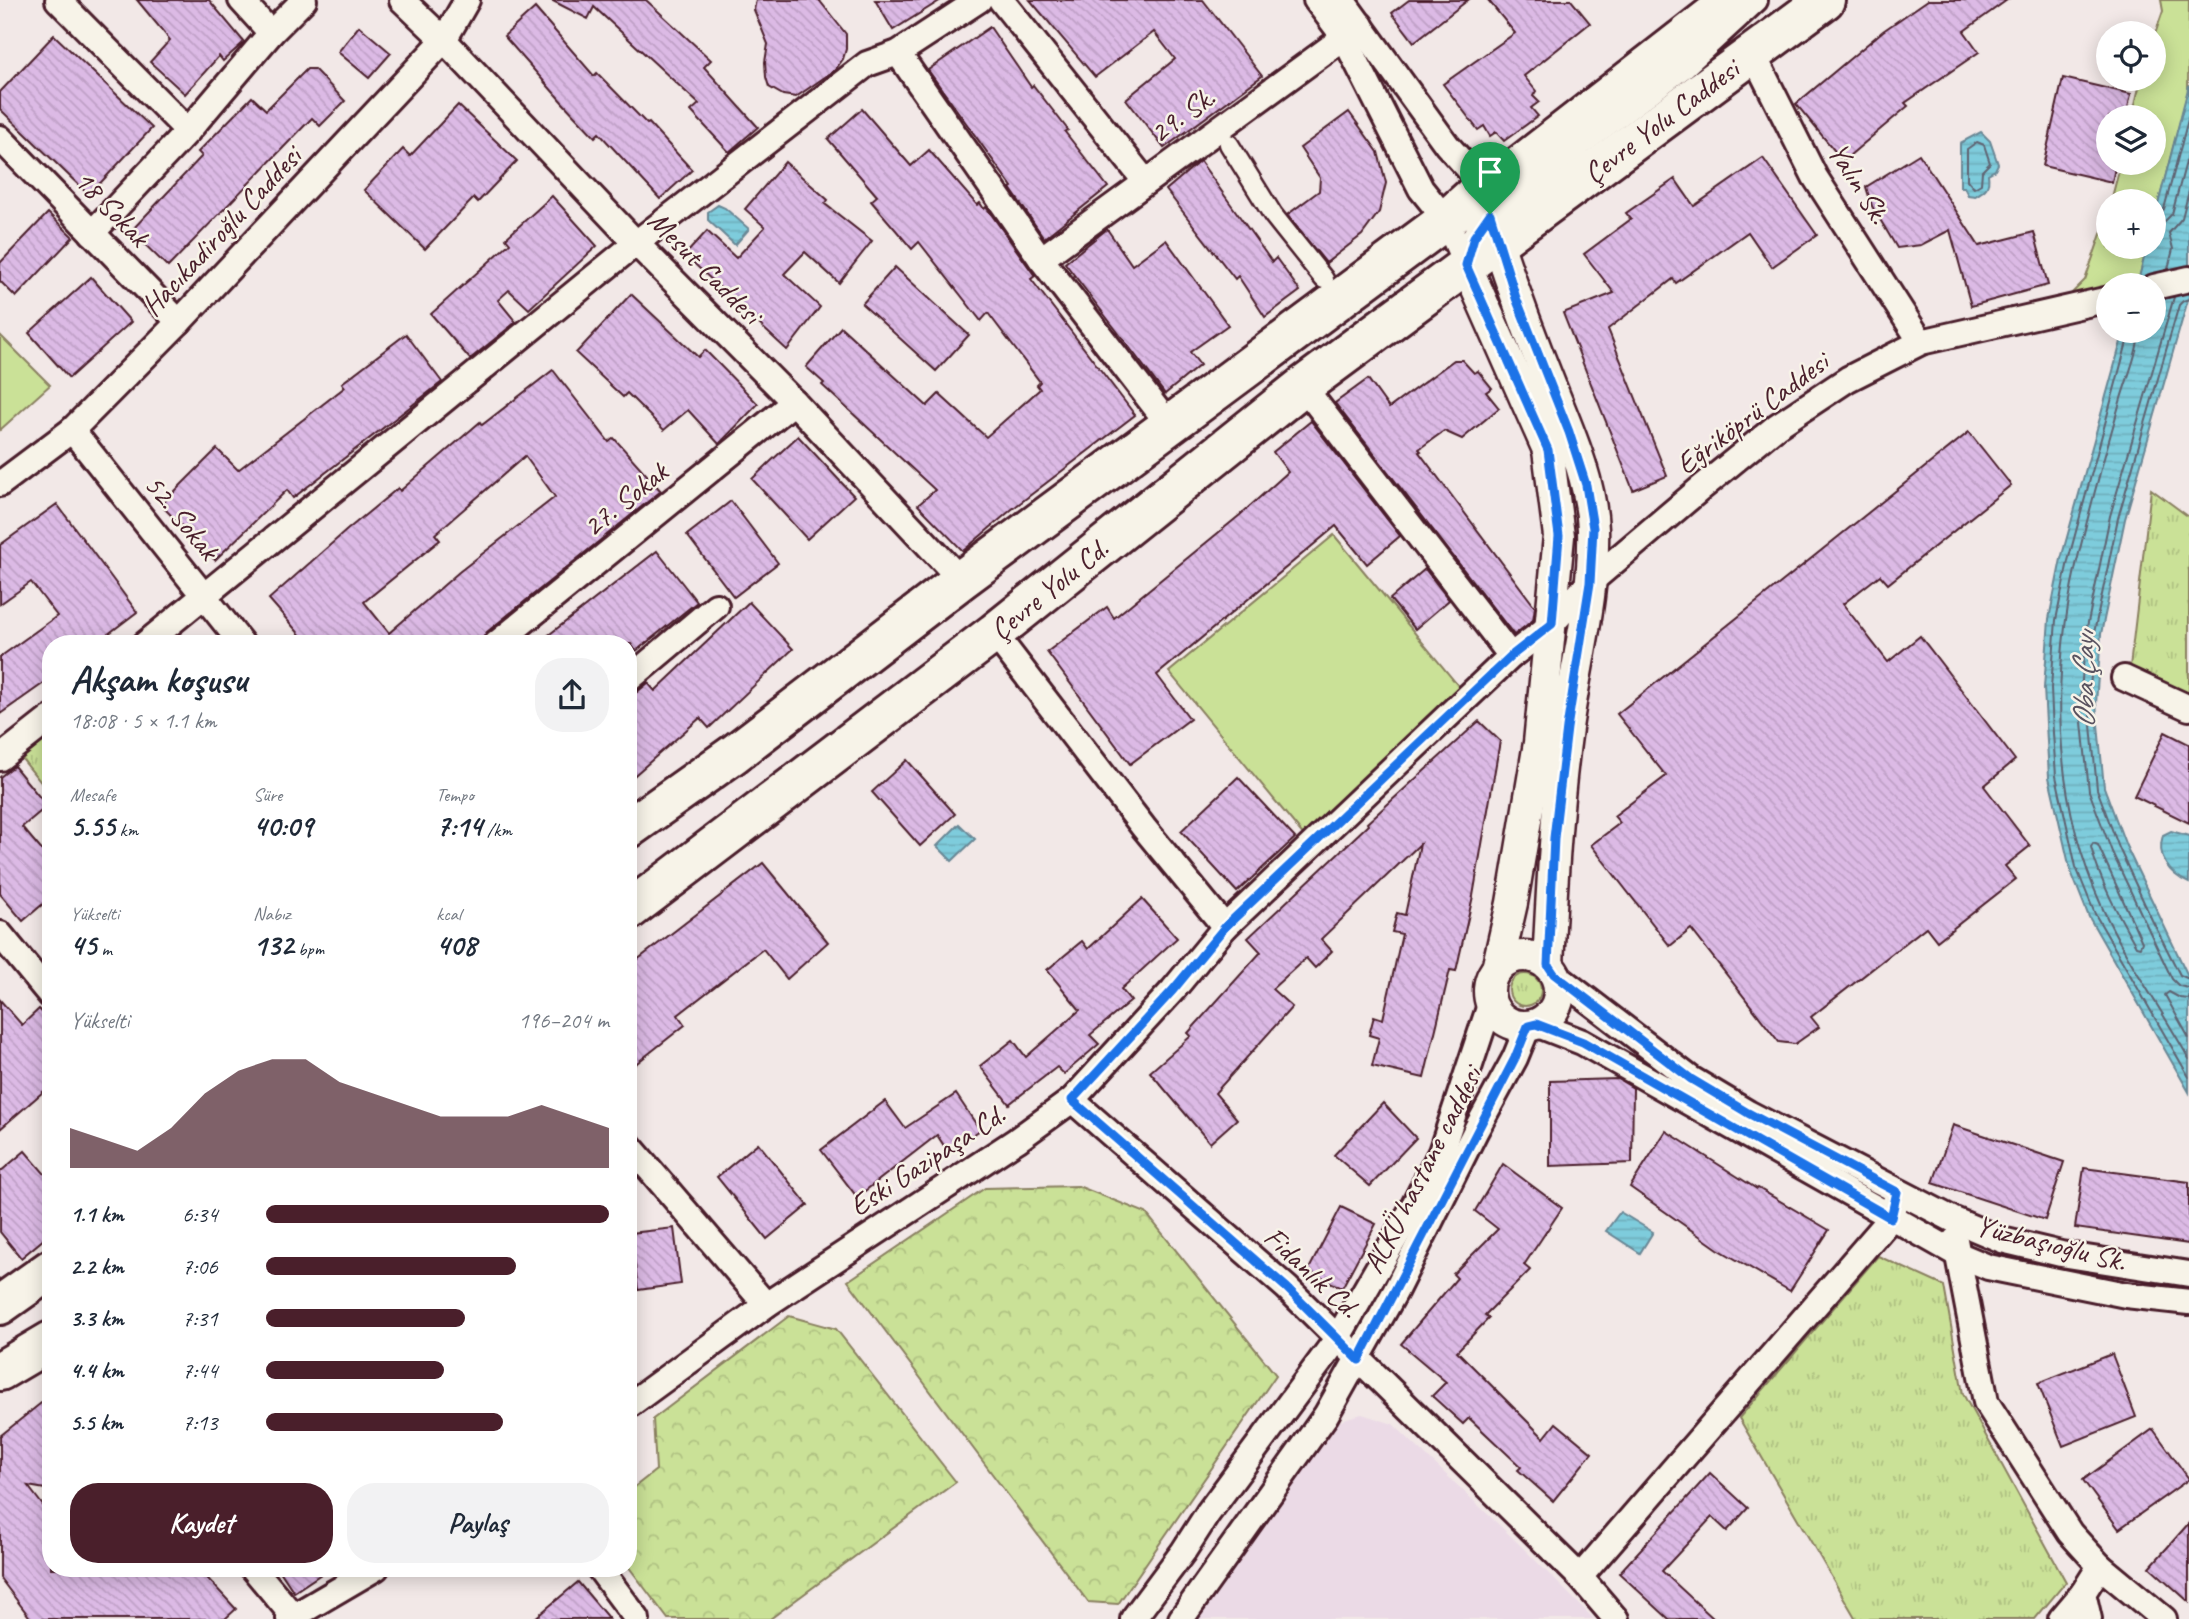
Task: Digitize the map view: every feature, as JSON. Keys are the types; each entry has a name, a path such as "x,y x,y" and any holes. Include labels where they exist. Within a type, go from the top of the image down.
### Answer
{"highway":[{"path":"1491,214 1514,170 1731,0"},
{"name":"Çevre Yolu Caddesi","path":"1491,214 1752,52 1825,0"},
{"name":"Çevre Yolu Cd.","path":"637,823 734,754 961,580 1446,220 1491,214"},
{"name":"Çevre Yolu Cd.","path":"637,904 995,633 1303,386 1466,265 1491,214"},
{"path":"4,1293 42,1274"},
{"path":"0,1371 42,1346"}],"street":[{"path":"58,0 188,131"},
{"path":"241,0 271,33"},
{"path":"92,233 188,131 271,33 304,0"},
{"name":"Mesut Caddesi","path":"402,0 444,40 636,243 794,402 961,580"},
{"name":"Hacıkadiroğlu Caddesi","path":"0,484 72,430 179,322 444,40 467,0"},
{"path":"156,635 636,243 867,64 898,53 979,0"},
{"path":"1001,0 1145,181"},
{"name":"Çevre Yolu Caddesi","path":"1491,214 1518,190 1682,67 1755,0"},
{"path":"1342,12 1447,145 1491,214 1516,298 1569,432 1586,485 1593,528 1590,583 1567,728 1554,838 1551,970 1559,991 1555,1007 1550,1014 1532,1025 1516,1026 1497,1013 1489,991 1491,980 1505,962 1516,957 1538,959 1551,970"},
{"path":"1342,12 1421,189 1446,220 1548,450 1559,536 1552,624 1539,743 1512,903 1497,970"},
{"name":"29. Sk.","path":"1041,259 1145,181 1342,12"},
{"name":"Yalın Sk.","path":"1752,52 1815,177 1921,342"},
{"path":"898,53 1041,259 1170,426"},
{"name":"18 Sokak","path":"0,138 179,322"},
{"path":"1229,144 1273,215 1324,279"},
{"path":"2166,285 2189,279"},
{"name":"Eğriköprü Caddesi","path":"1511,656 1552,624 1590,583 1777,426 1848,379 1921,342 2096,302"},
{"path":"1303,386 1511,656"},
{"name":"27. Sokak","path":"507,635 794,402"},
{"name":"52. Sokak","path":"72,430 235,635"},
{"path":"637,672 716,606"},
{"path":"995,633 1144,828 1225,927"},
{"name":"Eski Gazipaşa Cd.","path":"637,1399 766,1305 1017,1140 1072,1100 1173,990 1225,927 1511,656"},
{"path":"2124,678 2189,708"},
{"path":"0,758 42,725"},
{"path":"0,934 42,985"},
{"name":"Yüzbaşıoğlu Sk.","path":"1551,970 1691,1079 1748,1113 1952,1219 2002,1240 2061,1254 2189,1274"},
{"path":"1133,1619 1337,1339 1412,1209 1441,1152 1491,1002"},
{"name":"Yüzbaşıoğlu Sk.","path":"1532,1025 1583,1042 1956,1254 1988,1267 2126,1295 2189,1302"},
{"name":"ALKÜ hastane caddesi","path":"1181,1619 1326,1415 1359,1360 1532,1025"},
{"name":"Fidanlık Cd.","path":"1072,1100 1287,1288 1580,1577 1616,1619"},
{"path":"637,1154 766,1305"},
{"path":"1580,1577 1891,1218 1897,1192"},
{"path":"1952,1219 1956,1254 1986,1402 2070,1533 2099,1566 2164,1619"},
{"path":"2061,1619 2083,1593 2099,1566"},
{"path":"260,1577 291,1617 360,1577"},
{"path":"606,1577 637,1619"},
{"path":"2083,1593 2089,1619"}],"shaded area":[{"path":"1362,1414 1393,1424 1594,1619 1195,1619 1331,1426"}],"green space":[{"path":"2161,0 2189,0 2188,91 2166,174 2166,105 2135,105 2138,91 2166,91 2166,21 2160,21 2163,11"},
{"path":"2118,175 2166,175 2162,189 2114,189"},
{"path":"2096,248 2096,259 2144,259 2140,273 2096,273 2096,290 2070,295 2085,280"},
{"path":"0,335 50,385 0,430"},
{"path":"2151,489 2189,517 2189,695 2130,667"},
{"path":"1334,535 1470,700 1305,837 1169,672"},
{"path":"42,742 42,784 22,759"},
{"path":"1525,974 1537,978 1541,990 1537,1002 1525,1006 1513,1002 1509,990 1513,978"},
{"path":"1078,1186 1146,1213 1276,1375 1118,1604 1088,1602 848,1281 985,1188"},
{"path":"1878,1256 1944,1286 1963,1394 2066,1582 2035,1619 1856,1619 1739,1418"},
{"path":"789,1316 836,1329 956,1482 770,1619 668,1619 636,1577 637,1485 656,1470 653,1419"}],"water":[{"name":"Oba Çayı","path":"2189,85 2189,296 2125,519 2101,634 2096,704 2104,787 2126,846 2189,978 2189,1092 2089,917 2070,869 2049,777 2044,688 2049,619 2061,559 2121,343 2166,343 2166,273 2140,273 2144,259 2166,259 2166,189 2162,189"},
{"path":"1981,132 1990,141 1998,164 1995,170 1988,174 1988,185 1984,190 1975,196 1968,195 1964,187 1960,187 1960,143"},
{"path":"718,205 749,229 735,245 708,220 708,212"},
{"path":"959,824 975,839 952,861 937,846"},
{"path":"2171,831 2189,836 2189,883 2170,870 2163,857 2163,835"},
{"path":"1620,1212 1653,1232 1640,1253 1606,1231"}],"building":[{"path":"137,0 209,0 244,42 223,61 219,56 185,94 150,62 170,40"},
{"path":"551,0 646,0 711,60 704,67 758,127 729,152 691,111 699,104 594,7 588,19"},
{"path":"756,0 819,0 846,34 843,59 835,70 796,97 783,95 769,87 765,62 768,44 754,10"},
{"path":"875,0 941,0 893,30"},
{"path":"1030,0 1203,0 1262,76 1164,148 1126,99 1175,59 1154,32 1095,77"},
{"path":"1409,0 1468,0 1414,42 1392,13"},
{"path":"1488,0 1571,0 1590,23 1524,76 1536,91 1533,96 1539,102 1531,108 1538,116 1504,141 1496,132 1490,136 1484,126 1478,130 1443,84 1515,33"},
{"path":"1928,0 2007,0 1964,31 1979,52 1905,103 1908,106 1843,161 1796,104 1883,31"},
{"path":"535,8 594,76 597,73 647,124 649,123 692,170 660,199 599,133 595,137 504,36"},
{"path":"359,26 391,53 369,78 338,52"},
{"path":"990,27 1031,87 1033,85 1068,130 1065,132 1108,187 1044,238 1010,188 1012,187 928,70"},
{"path":"54,35 152,128 89,195 0,109 0,92"},
{"path":"307,69 314,69 345,101 320,126 312,118 168,267 131,231 202,156 198,152 252,97 266,110"},
{"path":"2063,78 2096,86 2096,91 2131,94 2129,105 2096,105 2096,175 2113,175 2112,182 2043,166"},
{"path":"458,105 517,161 478,202 474,198 425,249 364,190 403,149 410,156"},
{"path":"862,109 911,166 929,150 977,205 980,203 984,209 986,207 1035,276 1031,279 1135,415 1011,510 963,551 918,505 935,490 806,367 841,327 927,406 939,394 986,437 1040,389 1037,385 1040,382 988,313 981,321 919,242 912,249 871,201 877,196 828,139"},
{"path":"1349,112 1378,152 1386,183 1379,212 1362,235 1326,263 1287,215 1319,191 1320,178 1300,148"},
{"path":"1919,154 1979,246 2034,232 2048,285 1971,306 1950,230 1921,245 1897,248 1872,206 1866,187"},
{"path":"1763,158 1817,235 1772,267 1748,232 1676,283 1673,279 1608,329 1667,476 1633,490 1563,313 1614,293 1584,254 1631,219 1626,213 1675,179 1694,206"},
{"path":"1200,161 1272,262 1276,258 1300,291 1265,317 1238,276 1235,279 1166,190"},
{"path":"785,162 828,200 825,204 872,241 839,283 805,252 784,274 820,307 787,350 685,255 707,231 736,258 765,227 745,209"},
{"path":"552,196 597,246 529,309 509,290 498,300 516,322 470,359 431,314 510,243 506,238"},
{"path":"48,213 73,237 16,297 0,281 0,263"},
{"path":"1107,229 1132,265 1166,240 1228,325 1190,352 1200,365 1165,394 1065,263"},
{"path":"895,267 969,335 936,371 862,304"},
{"path":"91,277 131,322 69,378 29,333"},
{"path":"631,294 698,357 705,350 758,404 719,444 688,410 664,430 627,393 623,397 576,353"},
{"path":"406,334 442,382 293,498 287,490 215,560 161,505 217,449 238,470 345,387 342,383"},
{"path":"1454,360 1462,360 1474,373 1478,371 1492,388 1486,392 1499,408 1462,439 1444,431 1419,449 1419,452 1535,607 1533,620 1514,635 1335,403 1368,379 1389,408"},
{"path":"553,370 609,442 614,438 661,491 485,635 300,635 269,599 347,530 398,488 400,491 480,422 482,425","holes":["525,456 555,497 459,572 389,633 364,602 440,540 435,534"]},
{"path":"1311,421 1400,536 1367,564 1336,526 1157,675 1190,719 1130,764 1047,652 1107,607 1114,618 1240,515 1288,472 1273,452"},
{"path":"1969,432 2011,485 1888,584 1880,575 1843,604 1888,662 1920,636 2015,760 1984,786 2030,846 2005,866 2016,879 1937,941 1926,927 1811,1017 1819,1027 1795,1044 1779,1042 1691,929 1670,946 1591,845 1620,823 1614,816 1666,776 1617,714"},
{"path":"798,436 854,496 807,539 752,479"},
{"path":"731,501 778,563 734,597 687,535"},
{"path":"57,504 137,612 107,635 42,635 42,684 0,714 0,657 57,616 31,582 0,604 0,545"},
{"path":"657,551 697,602 637,650 637,635 549,635"},
{"path":"1425,569 1449,600 1415,629 1390,599"},
{"path":"749,602 793,649 709,728 700,718 637,773 637,692 648,683 655,691"},
{"path":"1479,721 1500,741 1473,896 1456,971 1450,970 1424,1078 1372,1066 1379,1038 1369,1035 1374,1016 1383,1019 1402,934 1392,932 1397,913 1405,915 1420,844 1321,939 1332,951 1315,968 1306,958 1272,989 1292,1007 1215,1093 1237,1119 1210,1143 1150,1072 1191,1036 1188,1033 1261,952 1248,938 1368,825 1367,823"},
{"path":"2165,732 2189,744 2189,823 2134,796"},
{"path":"907,760 955,814 920,846 872,792"},
{"path":"14,766 42,800 42,810 22,827 42,850 42,905 23,921 0,894 0,777"},
{"path":"1238,777 1295,838 1237,892 1181,831"},
{"path":"763,863 828,942 787,979 763,949 678,1015 685,1025 637,1063 637,960"},
{"path":"1142,899 1177,938 1121,989 1131,1001 1090,1035 1099,1044 1064,1074 1057,1067 1009,1104 980,1066 1013,1040 1026,1057 1080,1010 1047,970 1082,941 1088,949"},
{"path":"0,1000 22,1025 39,1009 42,1012 42,1093 0,1129"},
{"path":"1618,1079 1633,1088 1632,1163 1550,1166 1550,1081"},
{"path":"956,1094 980,1130 948,1152 937,1135 857,1197 821,1150 885,1101 905,1128"},
{"path":"1383,1103 1416,1138 1370,1186 1334,1155"},
{"path":"1953,1125 2064,1162 2045,1220 1933,1183"},
{"path":"1666,1131 1757,1189 1829,1230 1790,1291 1718,1249 1630,1187"},
{"path":"758,1143 808,1205 767,1239 717,1177"},
{"path":"25,1151 42,1171 42,1240 21,1258 0,1232 0,1172"},
{"path":"1503,1164 1562,1208 1524,1265 1530,1270 1485,1315 1489,1318 1457,1351 1544,1438 1556,1423 1592,1453 1553,1501 1518,1470 1521,1467 1469,1418 1463,1424 1432,1396 1446,1382 1401,1344 1457,1278 1453,1274 1498,1229 1475,1211"},
{"path":"2084,1168 2189,1182 2189,1244 2075,1228"},
{"path":"1341,1207 1376,1224 1342,1288 1308,1271"},
{"path":"674,1228 681,1284 638,1290 637,1232"},
{"path":"2112,1354 2136,1417 2063,1446 2038,1383"},
{"path":"42,1402 42,1488 28,1486 42,1504 42,1577 206,1577 236,1609 225,1619 31,1619 0,1578 0,1436"},
{"path":"2153,1429 2189,1479 2119,1529 2083,1480"},
{"path":"1710,1473 1748,1508 1727,1531 1712,1517 1662,1571 1714,1619 1669,1619 1619,1573"},
{"path":"2189,1523 2189,1602 2150,1567"},
{"path":"284,1577 316,1577 294,1592"},
{"path":"578,1582 609,1619 534,1619"}],"route":[{"path":"1490,214 1516,298 1569,432 1586,485 1593,528 1590,583 1567,728 1554,838 1548,965 1554,974 1691,1079 1748,1113 1897,1192 1891,1218 1583,1042 1536,1024 1528,1026 1515,1058 1359,1360 1287,1288 1072,1100 1173,990 1225,927 1511,656 1552,624 1559,536 1548,450 1466,265 1474,237 1490,214"}]}
